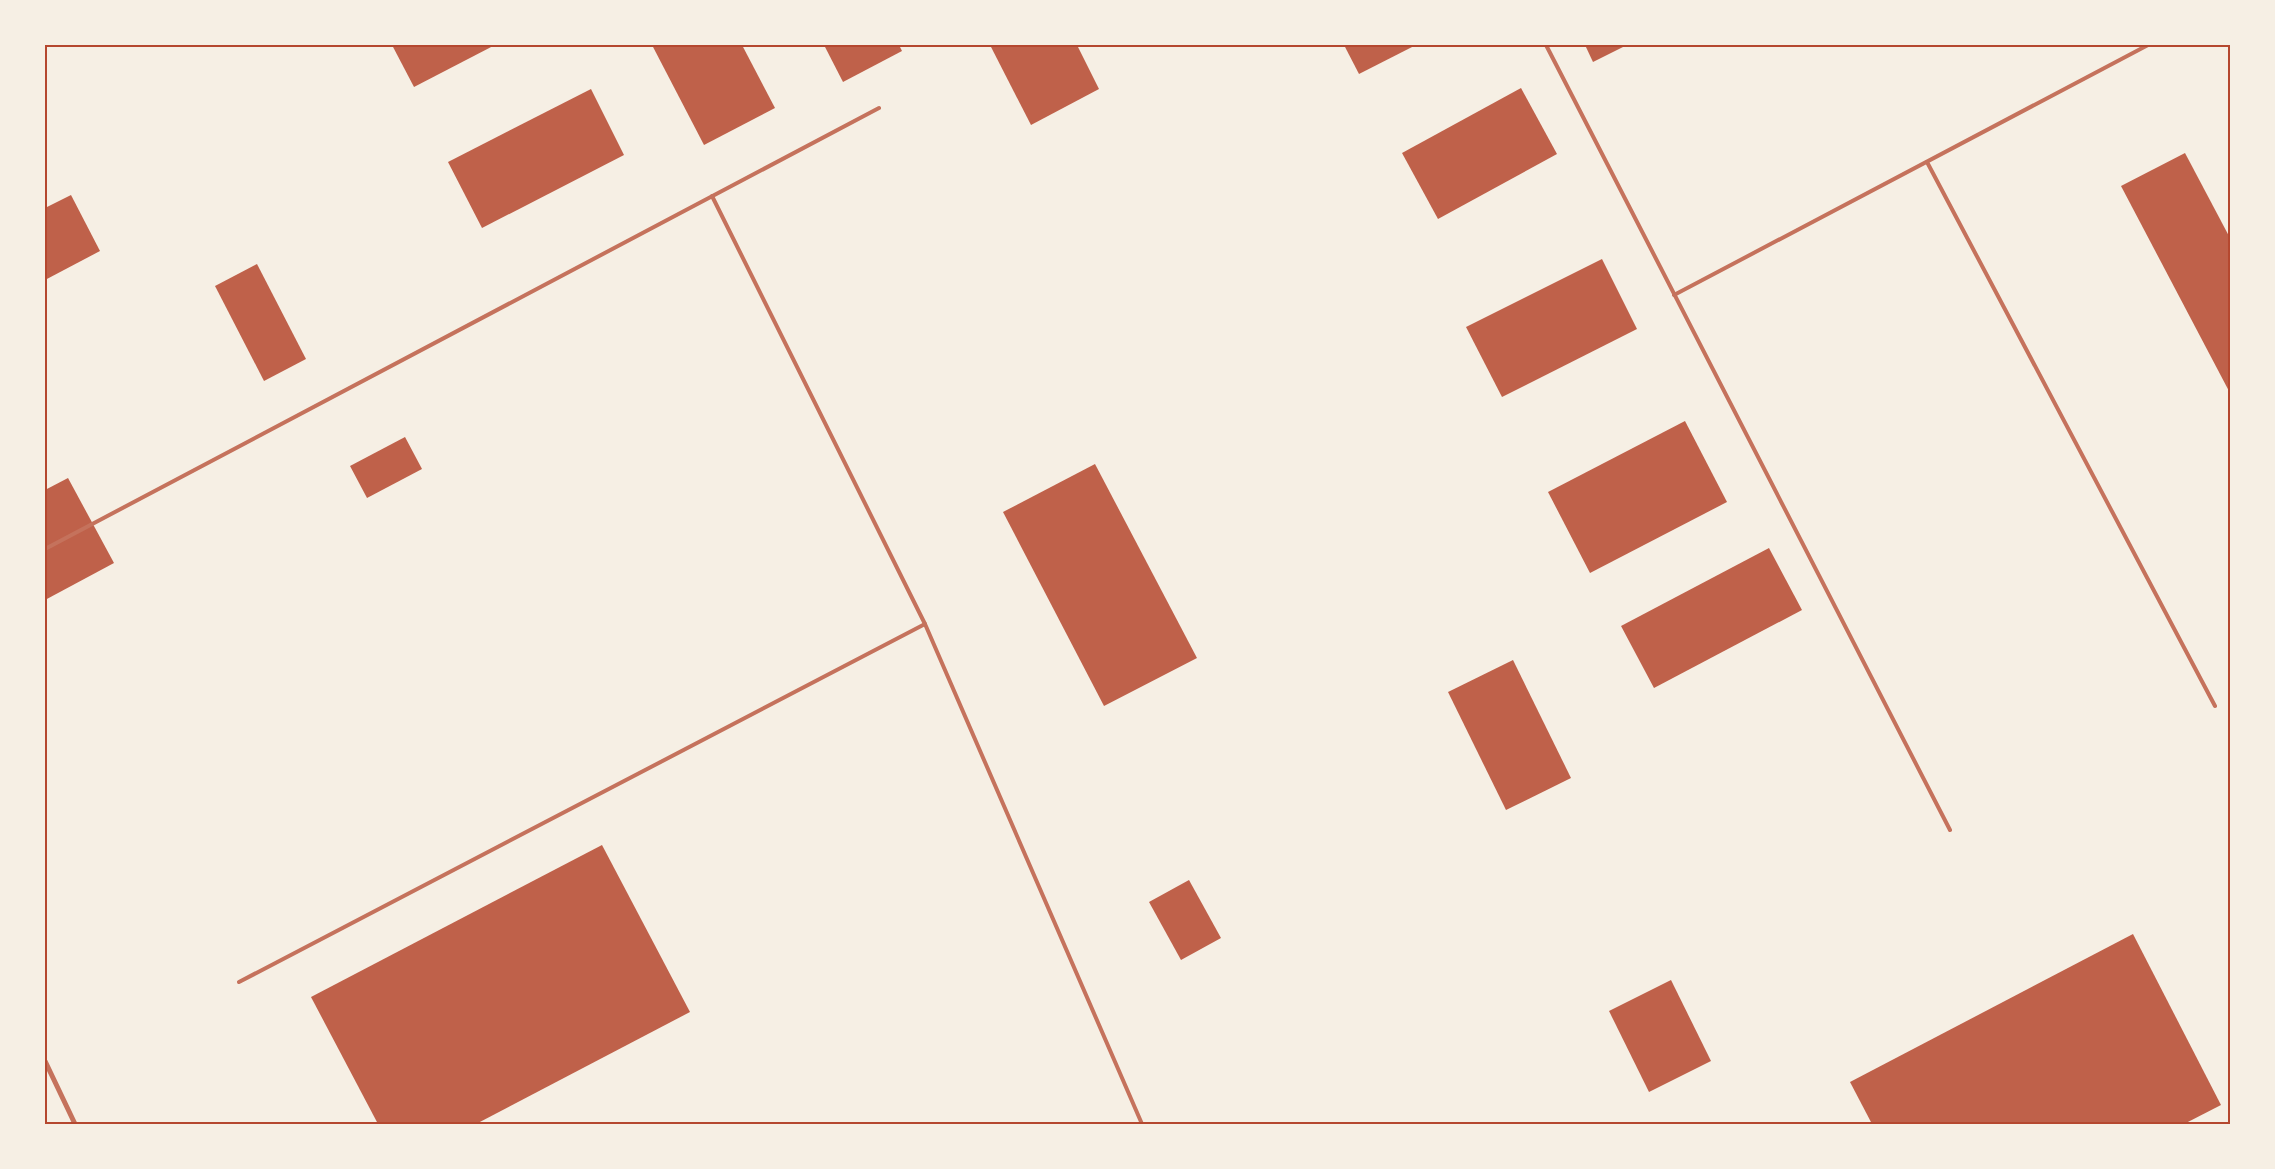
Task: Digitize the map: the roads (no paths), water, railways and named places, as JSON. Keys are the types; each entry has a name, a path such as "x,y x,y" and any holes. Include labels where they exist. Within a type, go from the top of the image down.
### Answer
{"street":[{"path":"45,1061 75,1124"}],"lane":[{"path":"1546,45 1950,830"},
{"path":"1674,295 2148,45"},
{"path":"45,549 880,108"},
{"path":"1927,162 2215,706"},
{"path":"712,196 925,624 1142,1124"},
{"path":"239,982 925,624"}]}
